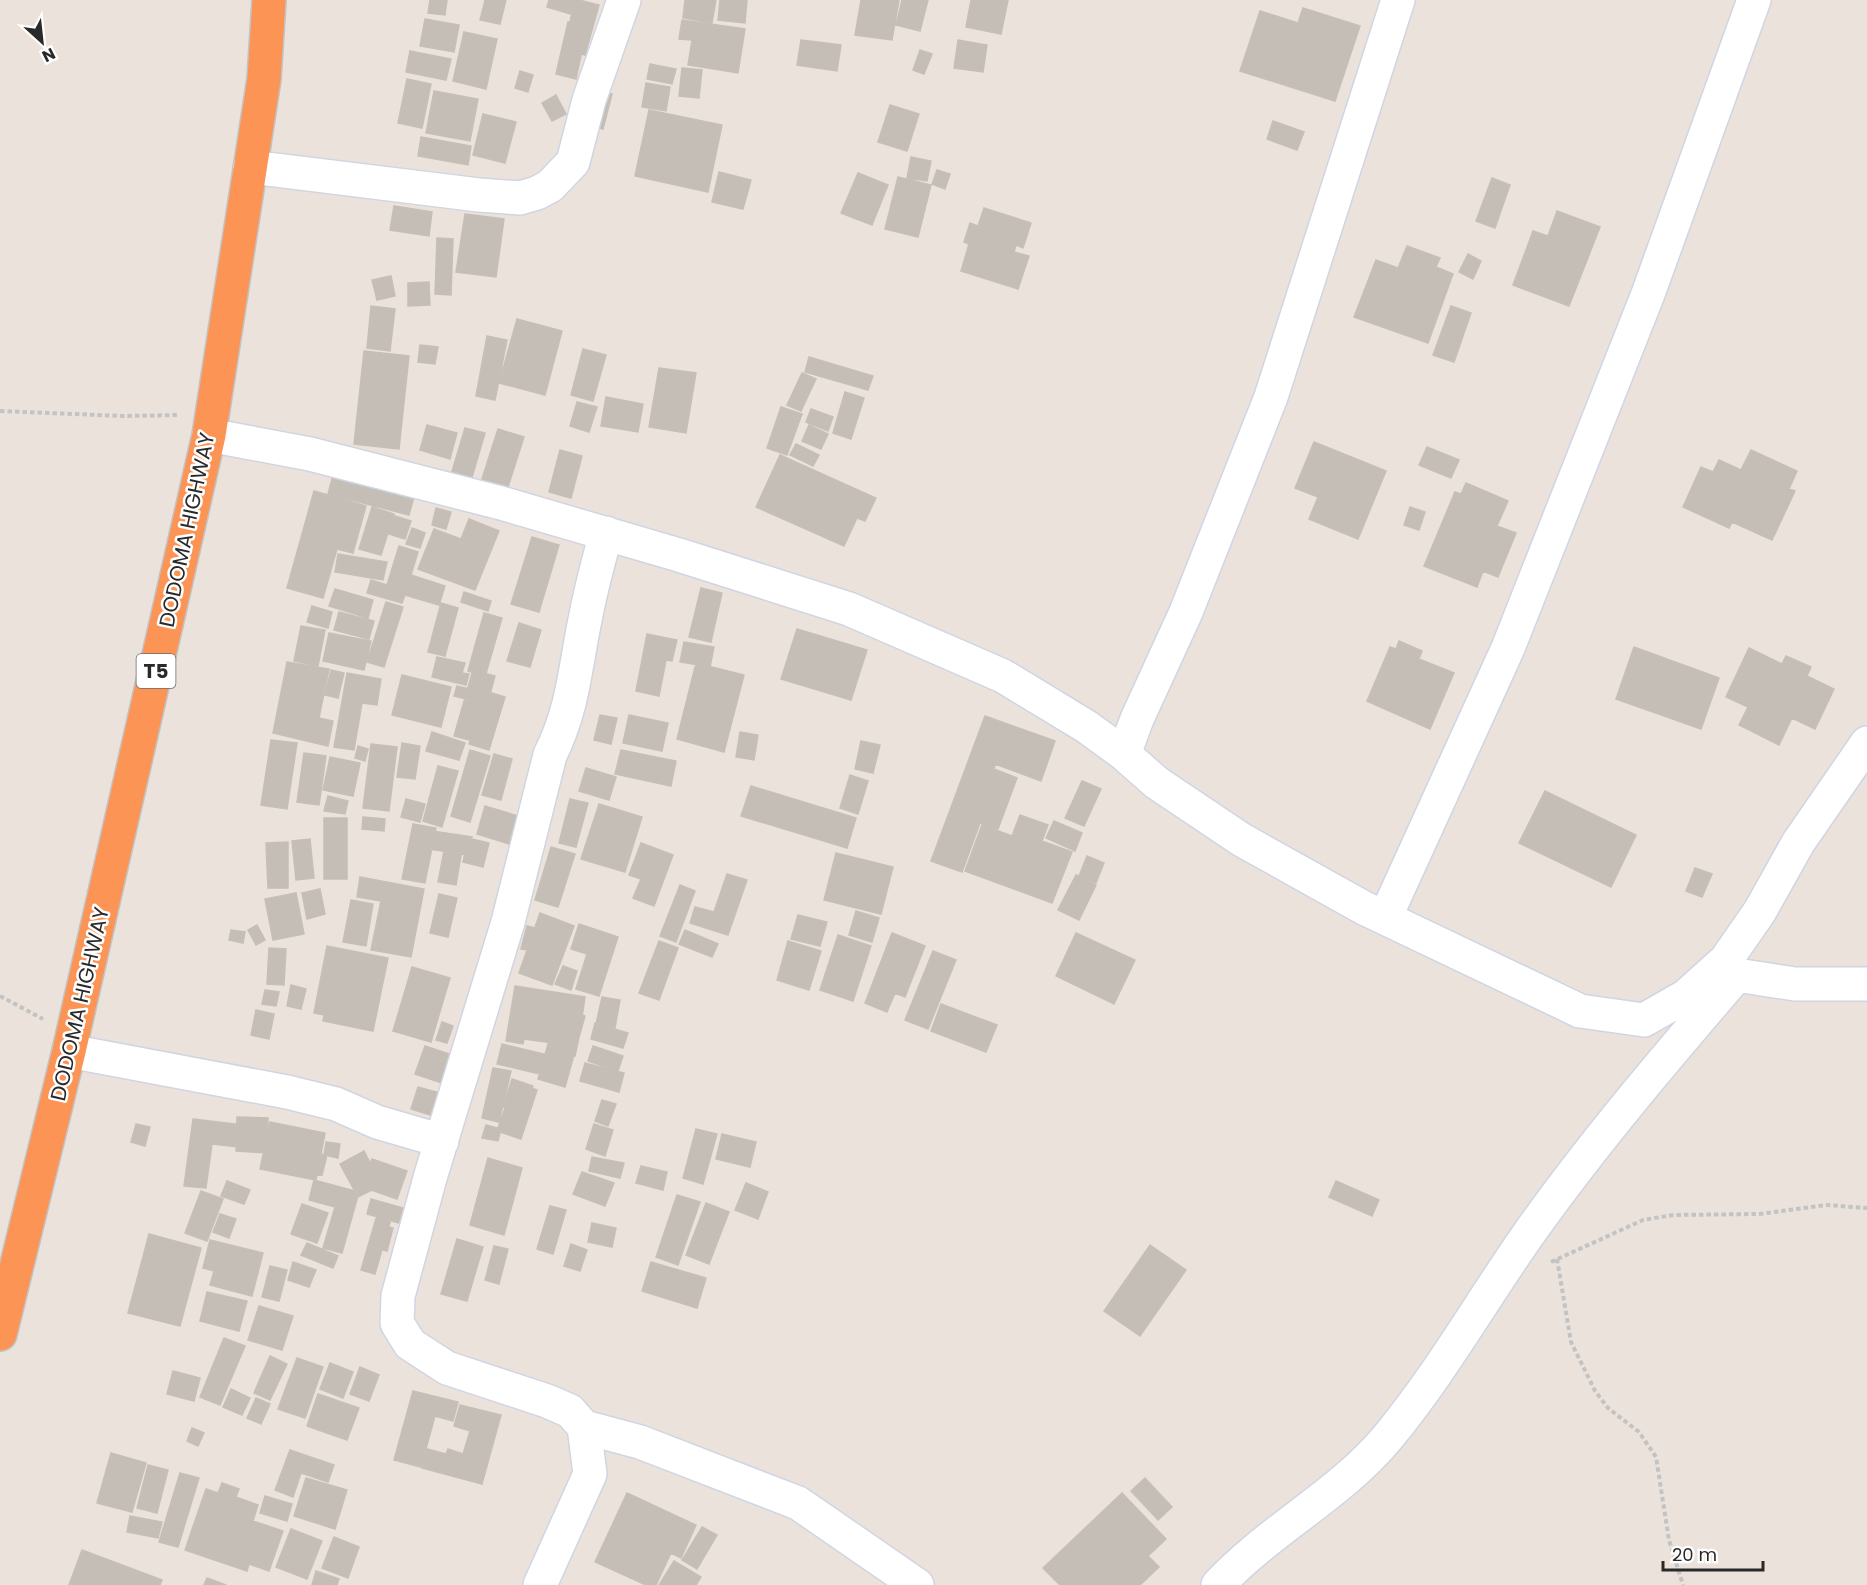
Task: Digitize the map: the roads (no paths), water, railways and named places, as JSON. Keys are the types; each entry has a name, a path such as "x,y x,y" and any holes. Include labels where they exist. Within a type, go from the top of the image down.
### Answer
{"highway":[{"name":"DODOMA HIGHWAY","path":"0,1334 71,1043 209,424 264,79 268,0"}],"street":[{"path":"250,167 478,195 520,198 537,193 550,186 573,162 588,100 624,0"},
{"path":"1124,754 1137,719 1186,612 1271,397 1398,0"},
{"path":"1385,918 1512,637 1648,294 1754,0"},
{"path":"209,424 310,454 606,533 849,609 1003,676 1087,727 1124,754 1157,783 1242,840 1385,918 1580,1011 1644,1020 1725,973 1795,984 1867,984"},
{"path":"606,533 586,616 577,678 562,731 550,755 507,922 442,1141 399,1296 397,1323 410,1344 447,1368 547,1401 570,1411 584,1426 640,1442 798,1503 917,1585"},
{"path":"1218,1585 1237,1564 1357,1469 1388,1437 1558,1194 1725,973 1726,960 1753,920 1798,843 1867,743"},
{"path":"71,1043 336,1104 378,1122 442,1141"},
{"path":"540,1585 590,1474 584,1426"}]}
